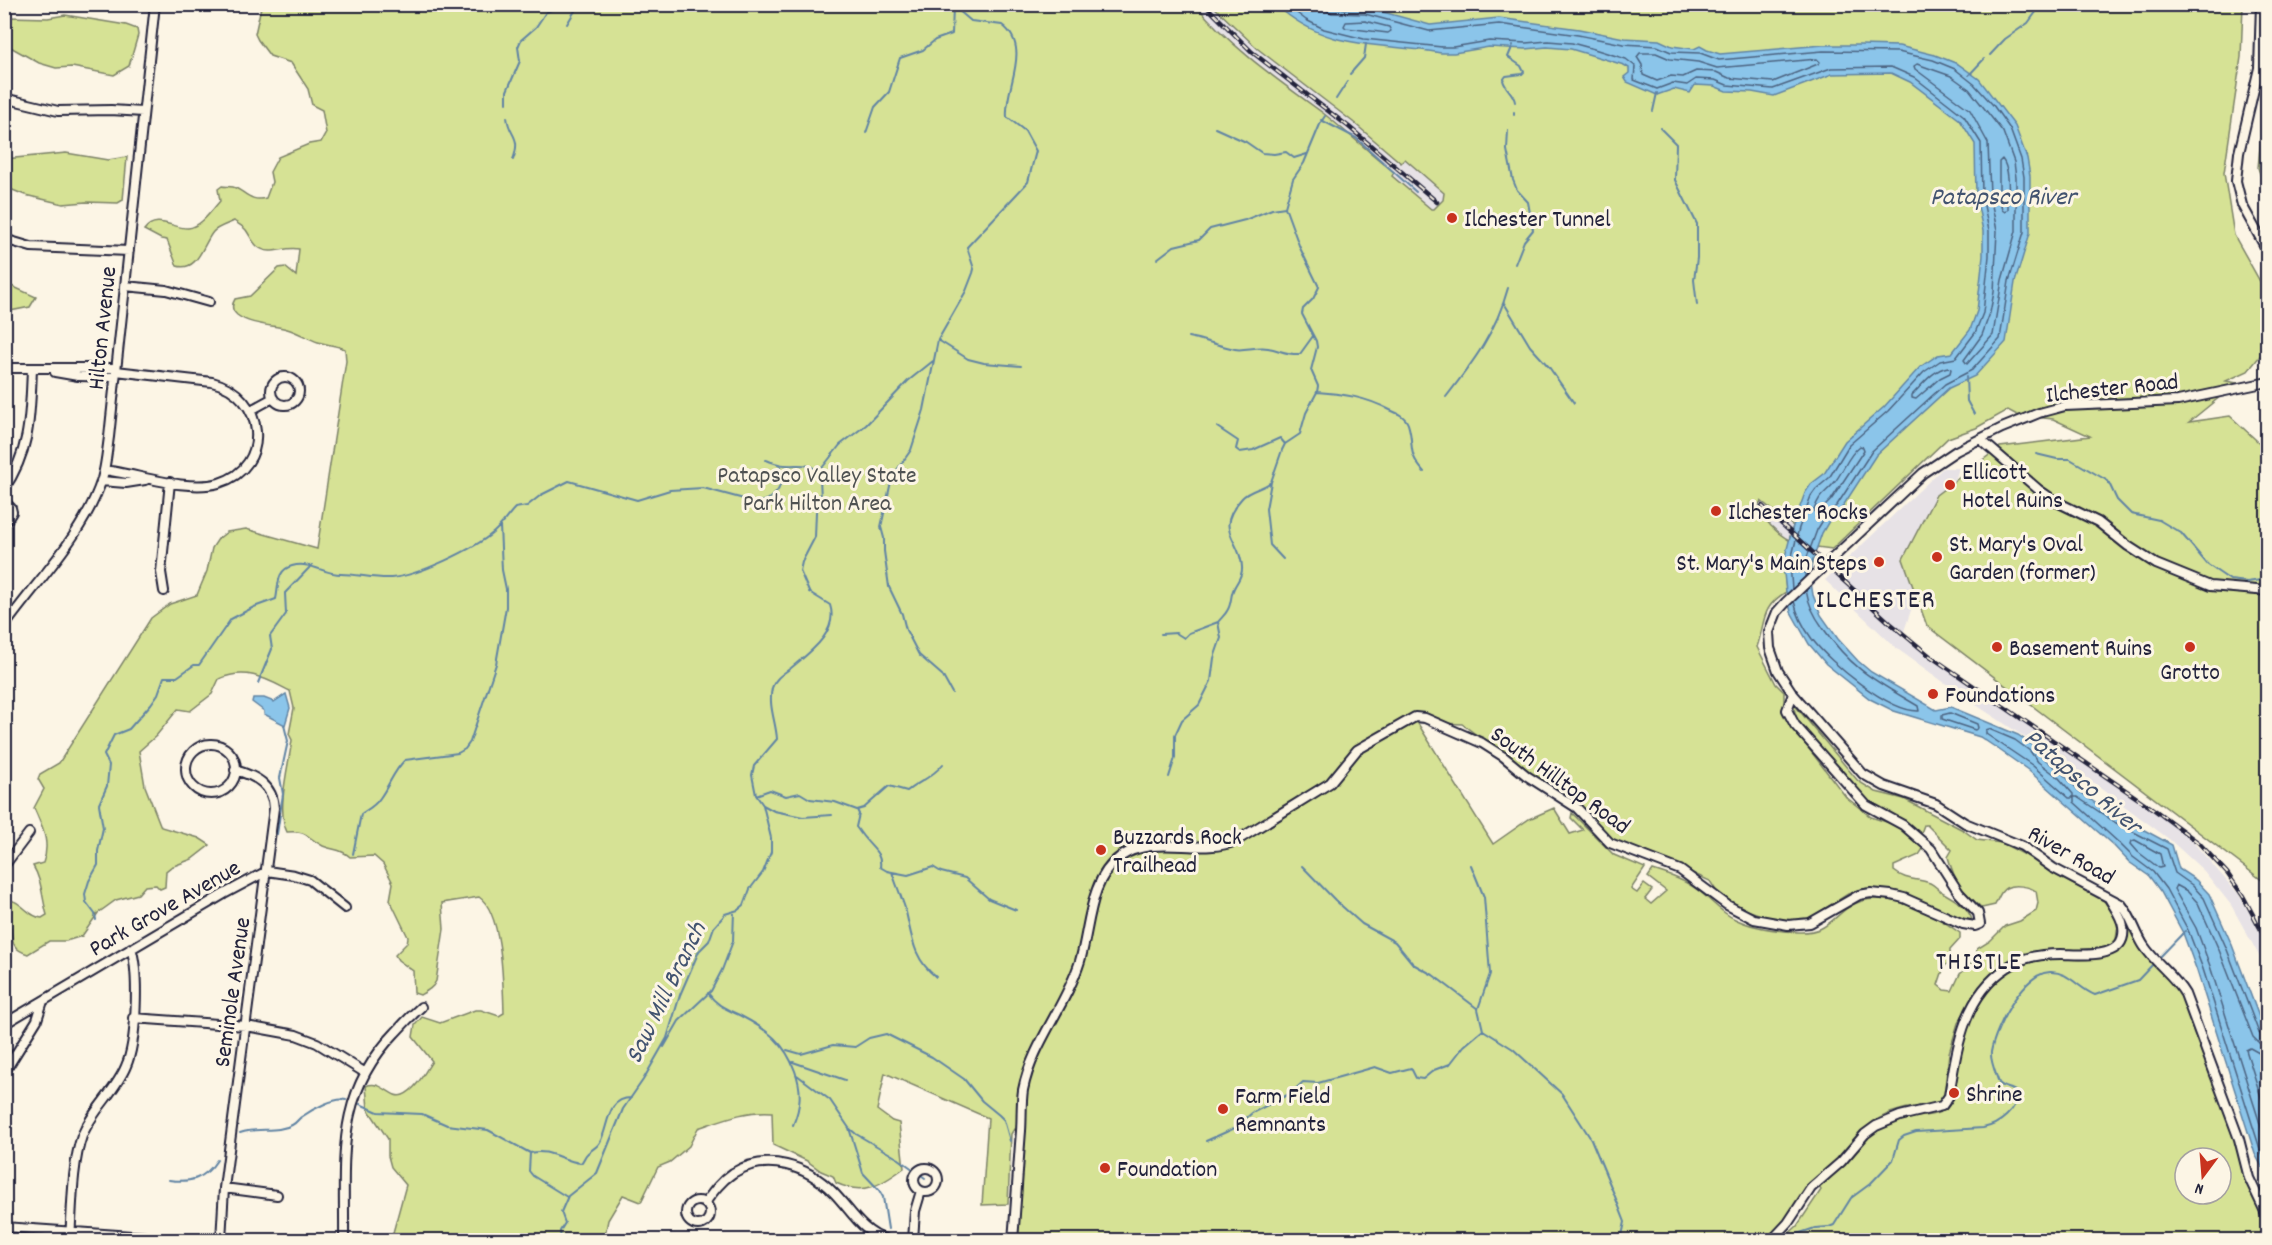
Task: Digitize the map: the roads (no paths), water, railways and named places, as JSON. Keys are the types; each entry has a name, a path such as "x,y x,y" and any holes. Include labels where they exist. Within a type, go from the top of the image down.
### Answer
{"street":[{"name":"Hilton Avenue","path":"4,627 72,536 101,481 104,470 155,4"},
{"path":"2261,4 2259,68 2239,153 2236,181 2242,205 2268,252"},
{"path":"4,98 58,111 143,112"},
{"path":"4,239 31,247 129,251"},
{"path":"125,286 166,290 209,302"},
{"path":"4,368 45,370 78,376 116,372 218,384 234,392 250,410 255,422 255,442 251,454 240,470 224,481 212,484 170,482 104,470"},
{"path":"4,489 15,473 27,441 32,369"},
{"name":"Ilchester Road","path":"1777,612 1923,473 1941,459 1980,439 2039,412 2065,406 2178,401 2268,382"},
{"path":"250,410 273,398"},
{"path":"1980,439 2039,490 2055,501 2098,522 2128,546 2156,564 2210,586 2268,591"},
{"path":"101,481 126,483 150,480"},
{"path":"164,591 161,573 170,482"},
{"path":"4,501 11,508 12,513 4,525"},
{"name":"River Road","path":"1777,612 1770,626 1770,648 1778,671 1793,694 1856,766 1872,780 1936,804 1965,823 2022,846 2053,868 2109,897 2128,912 2144,945 2179,983 2193,1012 2220,1093 2239,1139 2249,1178 2268,1218"},
{"name":"South Hilltop Road","path":"1013,1240 1023,1090 1037,1051 1075,977 1097,890 1109,867 1120,857 1153,846 1177,844 1210,848 1236,841 1330,783 1357,750 1415,717 1425,718 1482,743 1576,808 1610,843 1680,870 1727,905 1754,919 1788,925 1810,923 1858,895 1871,893 1904,898 1963,924 1975,926 1980,924 1978,913 1959,893 1931,849 1903,825 1866,805 1795,724 1787,710 1793,694"},
{"path":"214,744 228,752 235,762 236,771 226,788 214,793 206,793 189,781 186,765 189,757 198,748 214,744"},
{"name":"Seminole Avenue","path":"221,1240 224,1188 274,808 273,799 262,782 247,773 236,771"},
{"path":"4,866 29,833"},
{"name":"Park Grove Avenue","path":"4,1024 246,880 267,871 310,880 345,908"},
{"path":"1772,1240 1788,1223 1811,1188 1841,1162 1865,1134 1887,1120 1911,1112 1936,1108 1946,1101 1949,1096 1960,1034 1967,1015 1976,1000 1998,974 2009,966 2033,958 2061,954 2093,955 2109,951 2116,946 2123,928 2109,897"},
{"path":"70,1240 78,1148 87,1126 126,1066 131,1046 136,967 131,948"},
{"path":"4,1073 37,1020 44,1001"},
{"path":"344,1240 346,1128 354,1094 364,1072 388,1040 421,1007"},
{"path":"134,1018 246,1026 284,1032 308,1039 364,1072"},
{"path":"705,1203 717,1186 732,1173 746,1167 769,1163 792,1166 810,1173 824,1183 835,1193 858,1223 869,1232 887,1240"},
{"path":"224,1188 277,1195"},
{"path":"913,1240 915,1211 921,1191"},
{"path":"4,1227 175,1240 221,1240"}],"water":[{"name":"Patapsco River","path":"1276,5 1310,5 1345,9 1365,7 1430,25 1499,18 1624,38 1659,40 1672,46 1694,49 1700,46 1720,54 1823,45 1899,46 1935,55 1958,64 1979,79 2015,126 2027,158 2030,176 2030,233 2015,282 2006,342 1975,376 1949,388 1876,455 1841,509 1829,521 1822,533 1812,562 1810,576 1813,595 1821,615 1838,639 1871,672 1936,710 1951,707 2018,735 2035,747 2042,757 2098,805 2172,845 2179,869 2196,880 2209,894 2232,945 2267,1038 2267,1176 2255,1154 2183,933 2161,892 2149,876 2129,862 2028,770 1980,737 1894,711 1870,699 1826,664 1809,644 1791,612 1783,564 1805,493 1811,484 1824,474 1845,441 1884,407 1920,367 1938,355 1952,353 1970,330 1977,311 1983,256 1983,231 1976,196 1975,144 1960,120 1910,82 1891,73 1832,74 1774,96 1695,85 1690,93 1674,89 1657,95 1627,82 1624,77 1629,73 1629,68 1624,65 1571,49 1489,47 1441,53 1354,42 1315,31 1295,20"},
{"path":"286,694 290,708 285,725 264,714 264,711 252,702 253,698 264,698 274,702"}],"waterway":[{"path":"567,24 576,9 589,4"},
{"name":"Saw Mill Branch","path":"951,4 971,21 1002,25 1011,34 1016,57 1007,117 1025,131 1036,151 1028,182 967,247 974,269 973,273 966,291 938,340 924,410 911,450 892,477 881,527 889,587 902,614 906,630 919,655 942,675 952,693"},
{"path":"1990,55 2005,39 2028,23 2044,4"},
{"path":"507,103 507,91 520,61 518,47 521,40 536,27 546,12 562,6 576,9"},
{"path":"866,133 875,107 889,92 900,58 923,50 935,40 952,34 953,7"},
{"path":"1350,74 1364,58 1366,44"},
{"path":"1513,45 1508,57 1521,66 1524,72 1506,76 1503,80 1515,102"},
{"path":"1969,75 1984,59"},
{"path":"1336,99 1347,82"},
{"path":"1653,111 1657,93"},
{"path":"1283,559 1270,545 1266,509 1271,482 1282,450 1285,444 1300,434 1306,413 1317,392 1318,386 1311,370 1317,347 1316,341 1302,314 1303,309 1313,299 1319,287 1300,248 1285,207 1293,179 1304,163 1325,116"},
{"path":"507,117 516,141 513,160"},
{"path":"1321,120 1356,138 1416,192"},
{"path":"1215,128 1246,142 1262,153 1286,152 1294,158 1307,154"},
{"path":"1660,128 1676,144 1675,180 1697,224 1697,258 1694,280 1697,305"},
{"path":"1508,130 1507,150 1513,180 1517,190 1528,202 1533,230 1524,241 1515,264"},
{"path":"1157,259 1174,246 1199,240 1210,229 1285,207"},
{"path":"1446,397 1475,358 1490,332 1508,288"},
{"path":"1504,303 1530,346 1549,367 1574,403"},
{"path":"1188,337 1235,349 1264,348 1300,354 1313,336"},
{"path":"938,340 968,359 984,363 1021,366"},
{"name":"Saw Mill Branch","path":"561,1240 560,1231 565,1223 561,1212 568,1196 597,1173 623,1109 667,1038 680,995 699,951 709,941 714,927 725,914 738,910 744,905 750,889 763,872 771,852 771,838 763,805 756,795 752,775 754,766 777,739 771,701 773,684 821,641 832,615 830,605 809,592 800,571 802,562 815,537 816,512 821,498 822,468 840,445 866,425 908,381 933,361"},
{"path":"1966,377 1967,401 1974,414"},
{"path":"1317,392 1363,399 1403,417 1408,424 1413,454 1424,472"},
{"path":"1217,427 1238,441 1236,449 1240,452 1253,450 1280,438 1285,444"},
{"path":"2036,454 2057,459 2070,459 2108,481 2117,500 2131,514 2159,520 2181,533 2208,565 2230,580 2247,582 2268,579"},
{"path":"766,460 782,465 808,466 821,473"},
{"path":"96,920 95,914 86,902 85,894 98,865 98,851 103,828 99,804 107,786 109,765 104,755 114,735 129,729 151,704 158,694 164,677 177,677 194,665 199,665 231,619 276,599 279,579 287,568 305,565 335,573 385,578 416,572 445,561 485,539 515,508 527,506 541,495 569,481 637,500 670,490 703,488 760,502 776,493 780,485 780,465"},
{"path":"1169,777 1175,758 1175,735 1182,720 1199,705 1211,681 1214,658 1221,638 1218,622 1229,608 1233,591 1242,573 1240,557 1230,534 1229,519 1245,495 1271,482"},
{"path":"353,854 361,814 378,801 405,760 458,753 470,742 496,664 506,607 500,526"},
{"path":"258,683 272,649 270,636 286,614 285,593 312,565"},
{"path":"1161,634 1176,633 1184,638 1189,633 1218,622"},
{"path":"277,834 283,794 280,778 288,741 284,725"},
{"path":"756,795 770,790 786,796 800,793 810,799 835,802 857,810 864,808 889,786 907,791 931,776 943,764"},
{"path":"763,805 774,811 803,817 832,815"},
{"path":"857,810 859,814 856,827 878,855 880,867 887,871 908,875 933,867 941,872 965,878 989,899 1016,910"},
{"path":"1471,865 1484,897 1490,974 1478,1009"},
{"path":"1302,866 1362,924 1395,942 1413,964 1433,975 1478,1009 1483,1030 1513,1049 1562,1094 1591,1139 1614,1194 1625,1222 1621,1240"},
{"path":"892,872 905,908 917,954 936,977"},
{"path":"664,1047 679,1021 711,991 722,970 733,941 734,911"},
{"path":"2158,959 2185,931"},
{"path":"1790,1240 1800,1233 1834,1225 1851,1198 1870,1184 1893,1160 1899,1140 1904,1136 1916,1132 1983,1128 1995,1124 2011,1111 2017,1093 1999,1083 1991,1052 2004,1016 2030,982 2040,975 2056,972 2095,995 2138,980 2154,963"},
{"path":"708,993 723,1007 751,1021 781,1045 791,1061 800,1091 798,1111 793,1125"},
{"path":"1206,1141 1235,1128 1252,1113 1291,1093 1303,1082 1318,1083 1375,1067 1392,1073 1411,1068 1416,1078 1423,1079 1434,1070 1450,1064 1464,1046 1483,1030"},
{"path":"787,1050 801,1054 833,1045 855,1047 869,1038 886,1034 932,1057 964,1079 982,1101 1004,1120 1010,1141"},
{"path":"793,1062 845,1080"},
{"path":"797,1075 830,1100 849,1128 856,1134 899,1159 925,1178"},
{"path":"360,1104 378,1112 422,1114 447,1125 488,1130 530,1153 549,1153 581,1163 600,1142 613,1108 623,1099 631,1098"},
{"path":"240,1133 286,1127 324,1104 346,1100"},
{"path":"849,1128 863,1173 883,1197 888,1229"},
{"path":"530,1153 529,1171 533,1176 567,1197"},
{"path":"169,1180 184,1181 196,1178 207,1172 217,1160"}],"railway":[{"path":"1204,4 1252,52 1349,127 1437,202"},
{"path":"1762,506 1890,623 1930,656 2199,843 2227,873 2243,896 2268,943"}],"place":[{"name":"Ilchester Tunnel","path":"1452,218"},
{"name":"Ellicott Hotel Ruins","path":"1950,485"},
{"name":"Ilchester Rocks","path":"1716,511"},
{"name":"St. Mary's Oval Garden (former)","path":"1937,557"},
{"name":"St. Mary's Main Steps","path":"1879,562"},
{"name":"Basement Ruins","path":"1997,647"},
{"name":"Grotto","path":"2190,647"},
{"name":"Foundations","path":"1933,694"},
{"name":"Buzzards Rock Trailhead","path":"1101,850"},
{"name":"Shrine","path":"1954,1093"},
{"name":"Farm Field Remnants","path":"1223,1109"},
{"name":"Foundation","path":"1105,1168"}],"district":[{"name":"ILCHESTER","path":"1876,598"},
{"name":"THISTLE","path":"1979,960"}],"park label":[{"name":"Patapsco Valley State Park Hilton Area","path":"817,488"}]}
